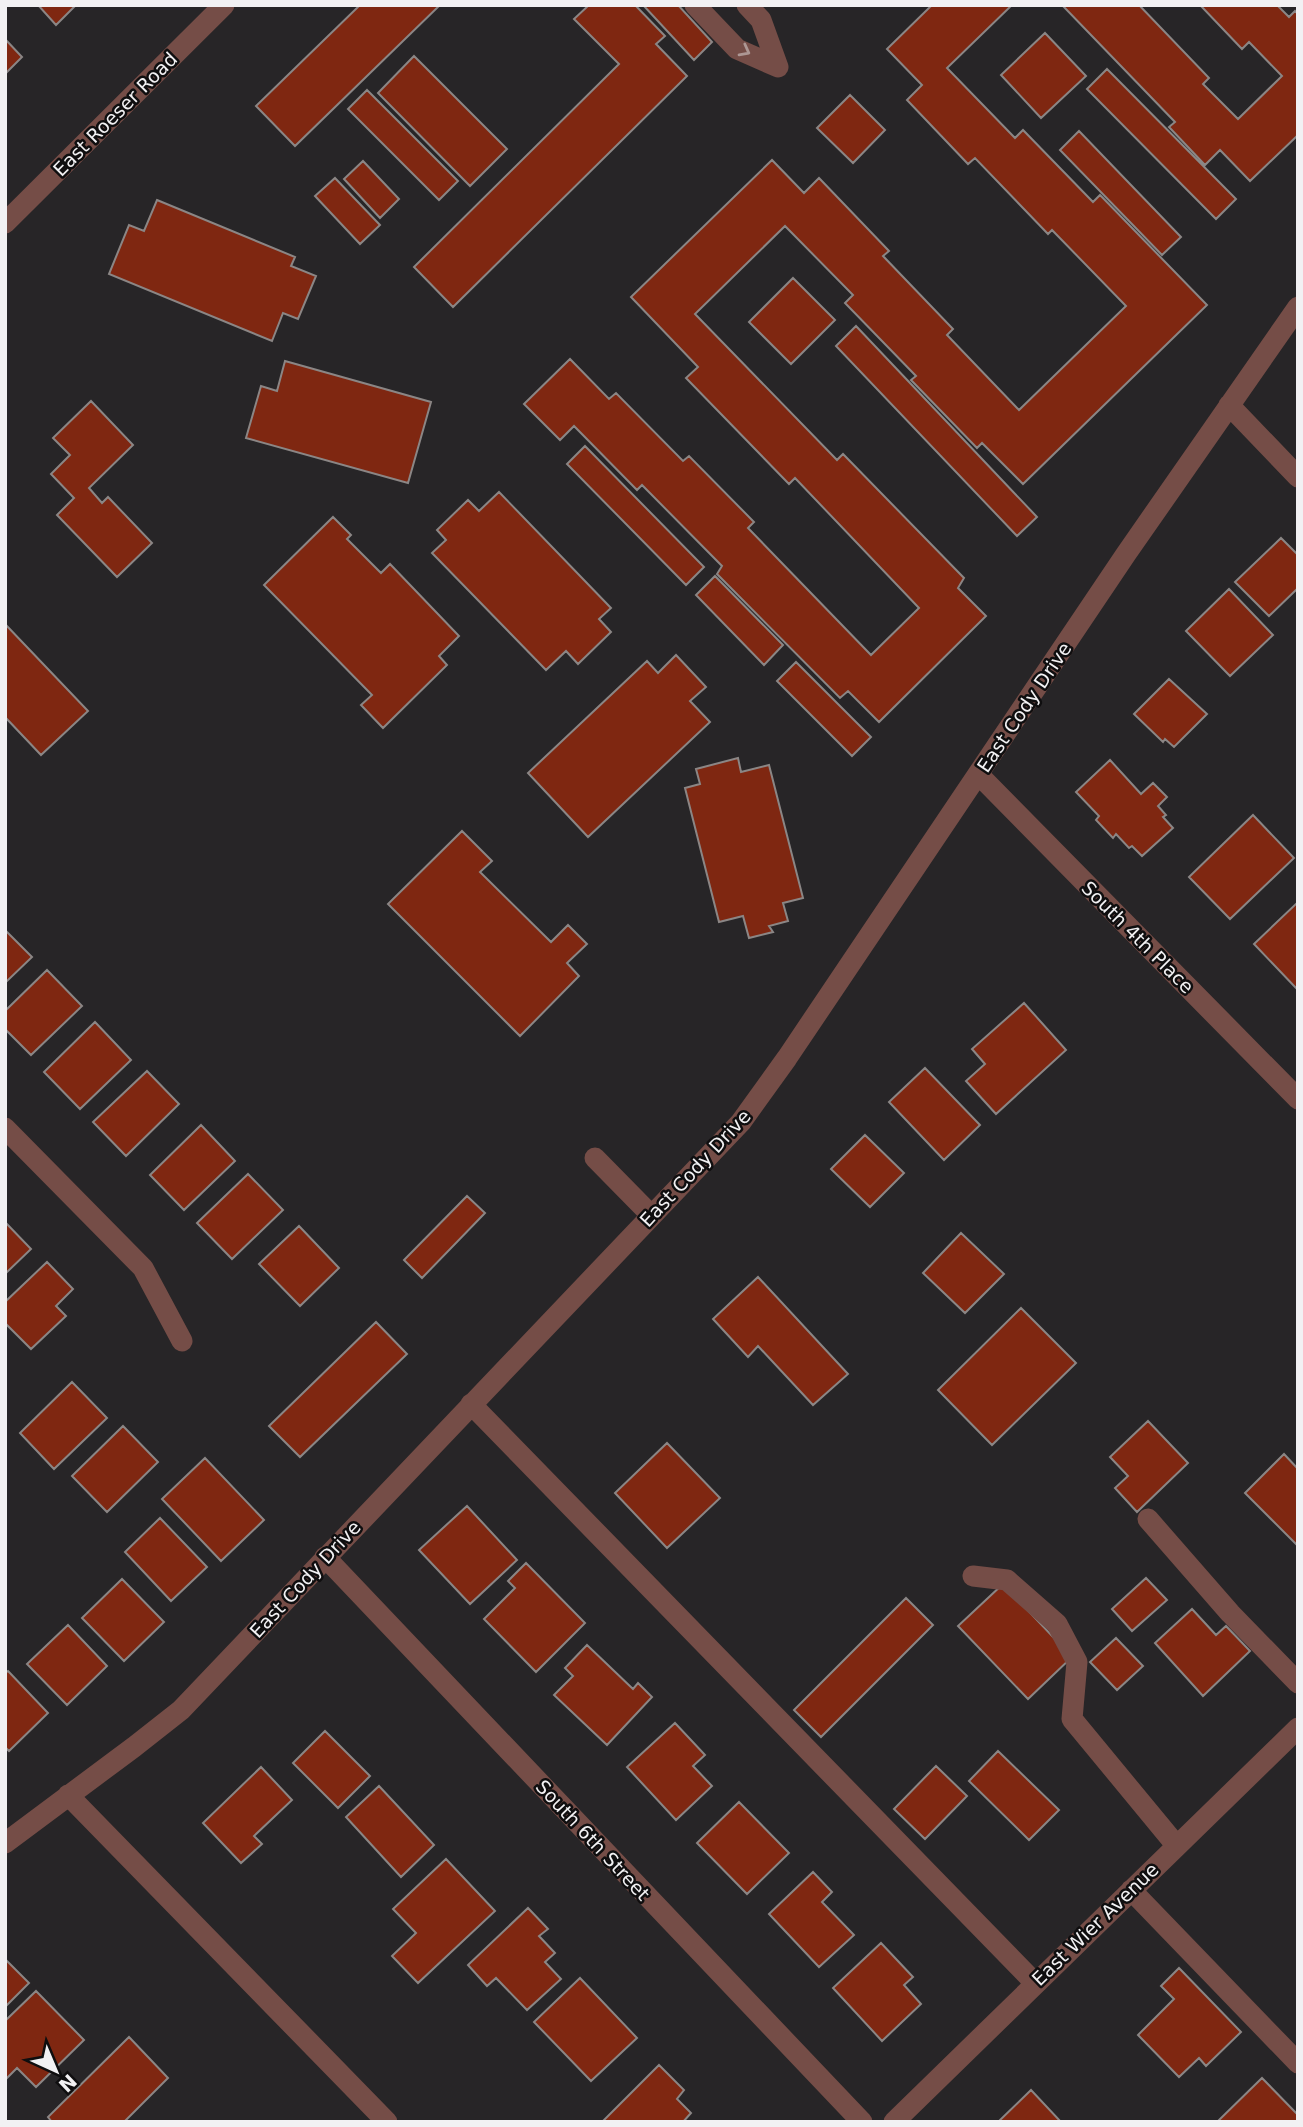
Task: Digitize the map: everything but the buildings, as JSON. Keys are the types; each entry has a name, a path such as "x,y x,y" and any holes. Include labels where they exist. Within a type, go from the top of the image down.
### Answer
{"street":[{"name":"East Roeser Road","path":"5,223 224,5"},
{"path":"695,5 737,49 778,67 761,20 747,5"},
{"name":"East Cody Drive","path":"5,1843 181,1710 741,1122 787,1058 1118,566 1298,307"},
{"path":"1229,405 1298,477"},
{"name":"South 4th Place","path":"978,774 1298,1099"},
{"path":"5,1128 143,1268 182,1341"},
{"path":"595,1158 651,1215"},
{"path":"471,1404 1035,1983"},
{"path":"1149,1519 1230,1613 1298,1683"},
{"name":"South 6th Street","path":"326,1557 862,2122"},
{"path":"973,1576 1007,1580 1057,1624 1077,1662 1072,1719 1176,1845"},
{"name":"East Wier Avenue","path":"894,2122 1298,1728"},
{"path":"68,1795 387,2122"},
{"path":"1131,1890 1298,2063"}]}
